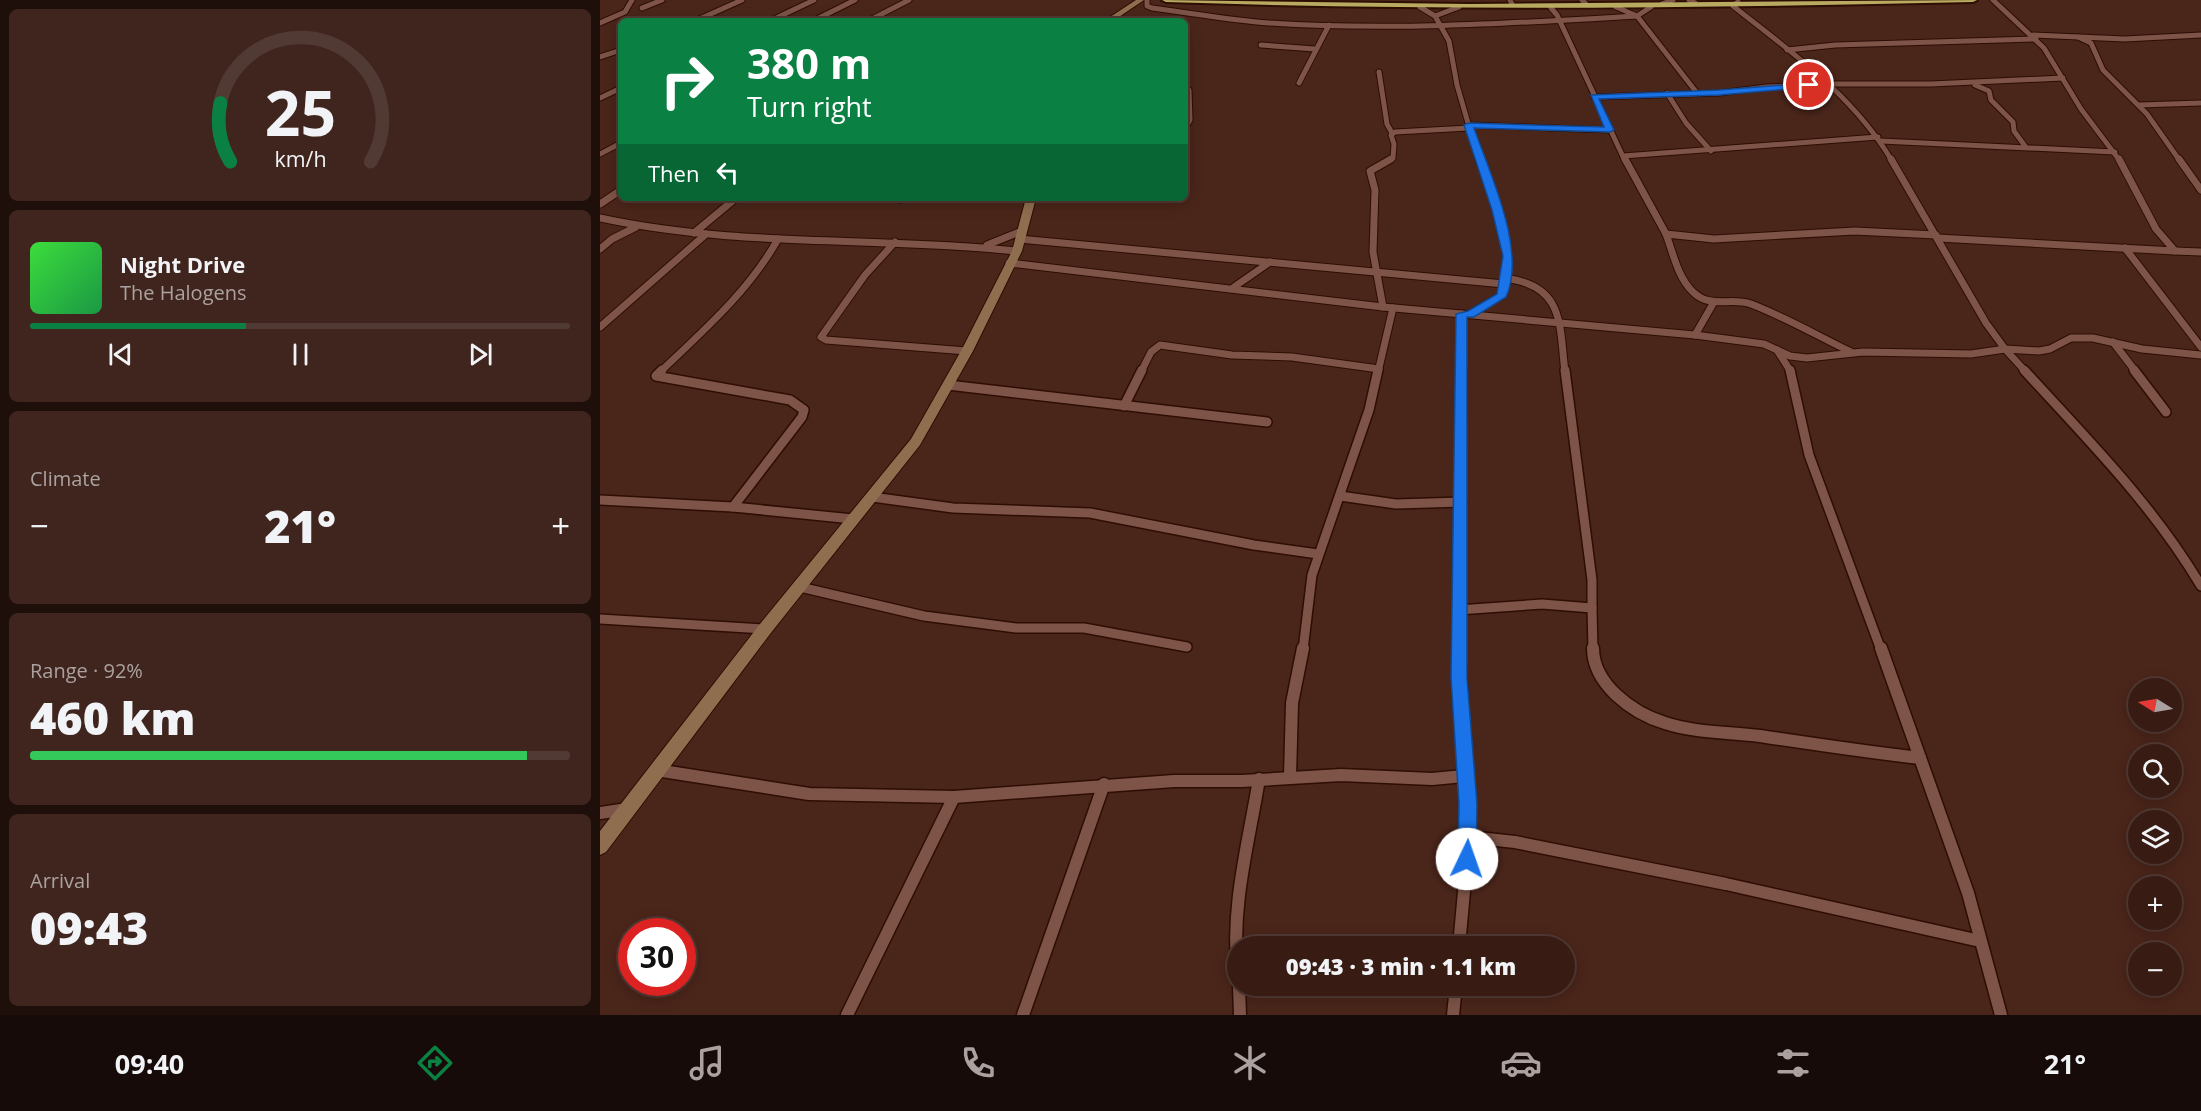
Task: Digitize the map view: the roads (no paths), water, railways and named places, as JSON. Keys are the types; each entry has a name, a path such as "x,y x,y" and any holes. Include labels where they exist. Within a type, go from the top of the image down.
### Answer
{"highway":[{"path":"1166,0 1662,4 1973,0"},
{"path":"1291,0 1417,3 1459,7 1551,8 1651,7 1829,0"}],"street":[{"path":"600,23 625,12 632,0"},
{"path":"642,8 662,0"},
{"path":"702,18 742,0"},
{"path":"776,18 814,0"},
{"path":"819,18 855,0"},
{"path":"874,18 909,0"},
{"path":"1113,18 1141,0"},
{"path":"1147,0 1147,6 1152,8 1233,20 1329,25 1443,26 1637,16 1651,7"},
{"path":"1662,4 1673,0"},
{"path":"1993,0 2008,16 2034,37 2080,109 2115,152 2136,187 2156,229 2175,251"},
{"path":"1417,3 1435,16 1443,26 1449,41 1469,127 1497,210 1508,256 1502,295 1466,314"},
{"path":"1735,4 1786,50 1830,84 1880,139 1986,323 2005,350 2151,511 2191,566 2201,586"},
{"path":"1435,16 1440,12 1459,7"},
{"path":"1616,7 1637,16 1697,93"},
{"path":"1551,8 1623,156 1661,229 1666,234 1684,281 1698,296 1714,302 1738,301 1750,304 1853,353"},
{"path":"1299,83 1329,25"},
{"path":"1786,50 1835,45 2034,37 2155,39 2201,35"},
{"path":"2078,38 2091,43 2103,70 2139,105 2200,188"},
{"path":"1261,45 1315,49"},
{"path":"600,57 618,51"},
{"path":"1290,776 1292,703 1304,643 1312,575 1340,496 1379,369 1388,307 1375,271 1373,252 1375,190 1370,173 1372,169 1393,158 1395,153 1392,133 1387,124 1379,72"},
{"path":"1594,97 1830,84 1965,83 2062,78"},
{"path":"1965,83 1989,91 1991,100 2013,122 2014,131 2025,146"},
{"path":"601,96 618,89"},
{"path":"1188,124 1190,120 1189,90"},
{"path":"1667,93 1686,123 1711,150"},
{"path":"2139,105 2201,104"},
{"path":"1392,133 1469,127 1610,130"},
{"path":"1623,156 1880,139 2115,152"},
{"path":"600,154 618,145"},
{"path":"600,204 618,192"},
{"path":"694,233 732,201"},
{"path":"600,846 655,770 765,629 916,442 967,351 1009,263 1019,240 1030,201"},
{"path":"600,218 639,226 706,234 778,239 985,246 1019,240 1531,284 1547,294 1557,309 1560,324 1592,580 1593,659 1605,683 1621,700 1663,723 1701,731 1759,736 1835,749 1920,758"},
{"path":"600,249 623,233 639,226"},
{"path":"1666,234 1714,239 1856,231 2201,252"},
{"path":"600,327 706,234"},
{"path":"733,507 802,417 802,406 790,400 656,376 717,318 763,266 778,239"},
{"path":"985,246 1019,240"},
{"path":"895,242 865,275 820,337 826,340 967,351"},
{"path":"2125,248 2201,347"},
{"path":"1234,287 1270,262"},
{"path":"1009,263 1234,287 1388,307 1756,342 1778,351 1808,358 1853,353 1971,354 2005,350 2050,349 2072,338 2201,355"},
{"path":"1695,335 1714,302"},
{"path":"1460,936 1469,837 1464,776 1458,610 1466,314"},
{"path":"2114,342 2166,412"},
{"path":"1124,406 1151,352 1160,345 1232,355 1292,357 1379,369"},
{"path":"1778,351 1792,373 1809,455 1968,893 2001,1015"},
{"path":"1792,373 1808,358"},
{"path":"948,385 1267,422"},
{"path":"1340,496 1396,504 1462,502"},
{"path":"872,497 953,508 1117,516 1245,543 1318,554"},
{"path":"600,500 733,507 853,519"},
{"path":"801,587 924,616 1017,628 1072,627 1187,647"},
{"path":"1458,610 1542,604 1592,608"},
{"path":"600,619 765,629"},
{"path":"655,770 809,794 954,797 1104,784 1290,776 1432,779 1464,776"},
{"path":"1236,936 1238,908 1259,779"},
{"path":"1023,1015 1104,784"},
{"path":"847,1015 954,797"},
{"path":"600,813 627,809"},
{"path":"1469,837 1515,842 1726,884 1980,941"},
{"path":"1239,996 1240,1015"},
{"path":"1453,1015 1455,996"}]}
